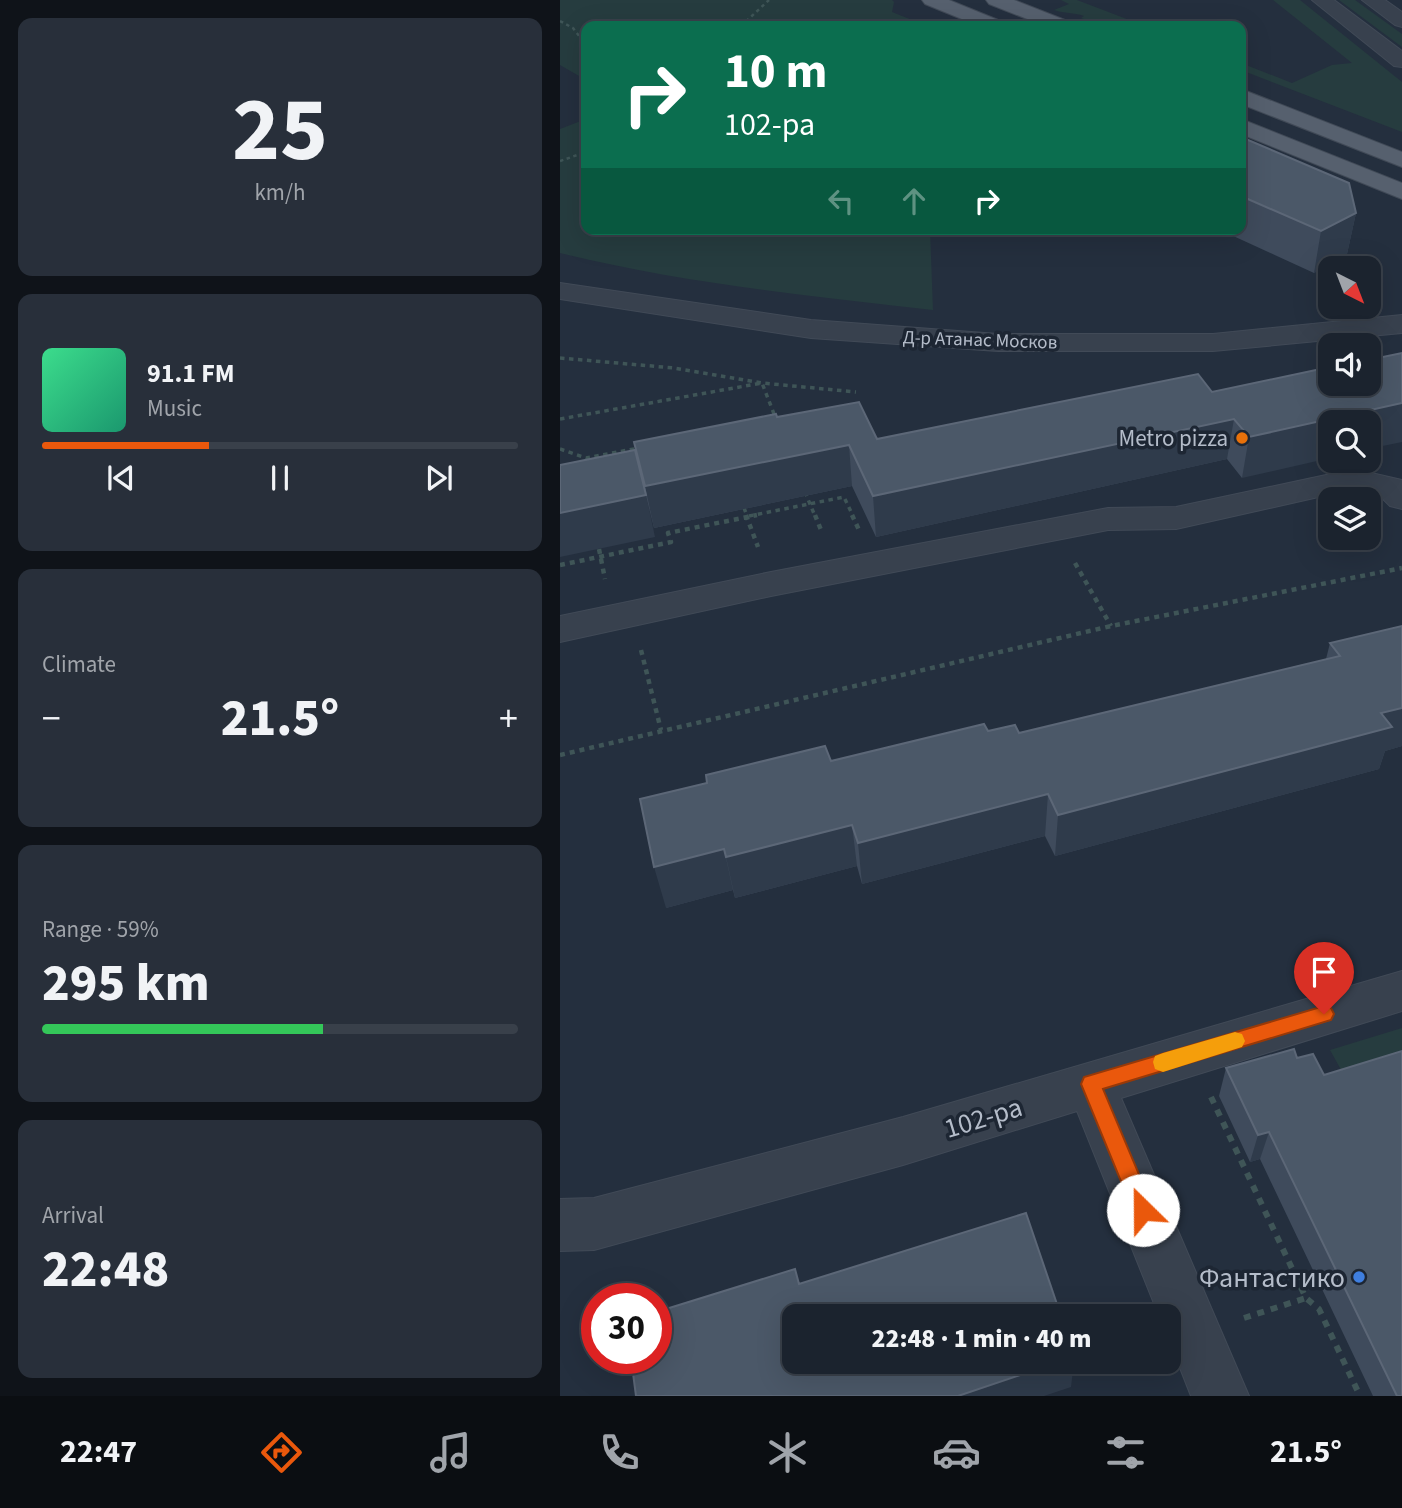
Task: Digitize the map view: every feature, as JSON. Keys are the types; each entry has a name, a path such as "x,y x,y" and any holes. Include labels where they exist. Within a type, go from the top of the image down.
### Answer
{"main road":[{"path":"932,0 984,21"},
{"path":"996,0 1050,21"},
{"path":"1246,98 1402,160"},
{"path":"1246,128 1402,192"}],"street":[{"path":"1321,0 1402,61"},
{"path":"1372,0 1402,21"},
{"name":"Д-р Атанас Москов","path":"560,291 810,329 953,340 1187,343 1283,338 1402,324"},
{"path":"560,629 1108,519 1175,518 1354,479 1390,487 1402,499"},
{"name":"102-ра","path":"560,1225 594,1224 720,1192 903,1141 1402,991"},
{"path":"1091,1084 1220,1396"}],"path":[{"path":"746,21 769,0"},
{"path":"560,21 573,28 581,38"},
{"path":"560,161 581,154"},
{"path":"560,358 674,368 762,383 856,393"},
{"path":"560,419 762,383"},
{"path":"762,383 778,423"},
{"path":"560,449 586,458 641,448"},
{"path":"801,481 821,530"},
{"path":"560,565 671,542 668,533 844,497"},
{"path":"560,755 1111,626 1402,568"},
{"path":"631,613 662,730"},
{"path":"1209,1092 1306,1298 1319,1309 1360,1396"},
{"path":"1195,1335 1306,1298"}],"green space":[{"path":"560,0 892,0 892,12 914,21 581,21 581,77 560,65"},
{"path":"1061,0 1077,0 1132,21 1089,21 1081,18 1084,16 1054,10 1069,4"},
{"path":"1273,0 1300,0 1402,82 1402,132 1246,72 1246,65 1292,83 1332,65 1352,63"},
{"path":"1339,0 1355,0 1402,34 1402,47"},
{"path":"581,121 581,235 930,235 933,310 699,281 560,253 560,129"},
{"path":"1402,1028 1402,1060 1345,1077 1330,1050"}],"building":[{"path":"1246,139 1349,183 1356,213 1321,231 1246,198"},
{"path":"1402,353 1402,403 1370,410 1318,410 1318,422 1249,437 1234,419 873,496 849,445 645,486 634,442 776,414 777,417 859,402 877,439 1198,374 1212,392 1318,370 1318,396 1381,396 1381,357"},
{"path":"635,450 646,495 560,513 560,465"},
{"path":"1402,626 1402,708 1381,713 1392,727 1058,815 1048,794 858,843 852,825 726,857 724,849 654,867 640,799 707,783 706,775 825,746 831,761 984,724 988,731 1015,725 1019,733 1340,656 1330,643"},
{"name":"Фантастико","path":"1294,1049 1297,1058 1313,1054 1324,1075 1402,1051 1402,1396 1397,1396 1269,1132 1258,1135 1226,1068"},
{"path":"1026,1213 1057,1304 782,1304 782,1374 1023,1374 958,1396 636,1396 633,1374 672,1374 672,1307 795,1269 799,1284"}],"slow traffic":[{"path":"1163,1062 1235,1041"}],"place":[{"name":"Metro pizza","path":"1242,438"},
{"name":"Фантастико","path":"1359,1277"}],"route":[{"path":"1143,1210 1091,1084 1324,1014"}]}
